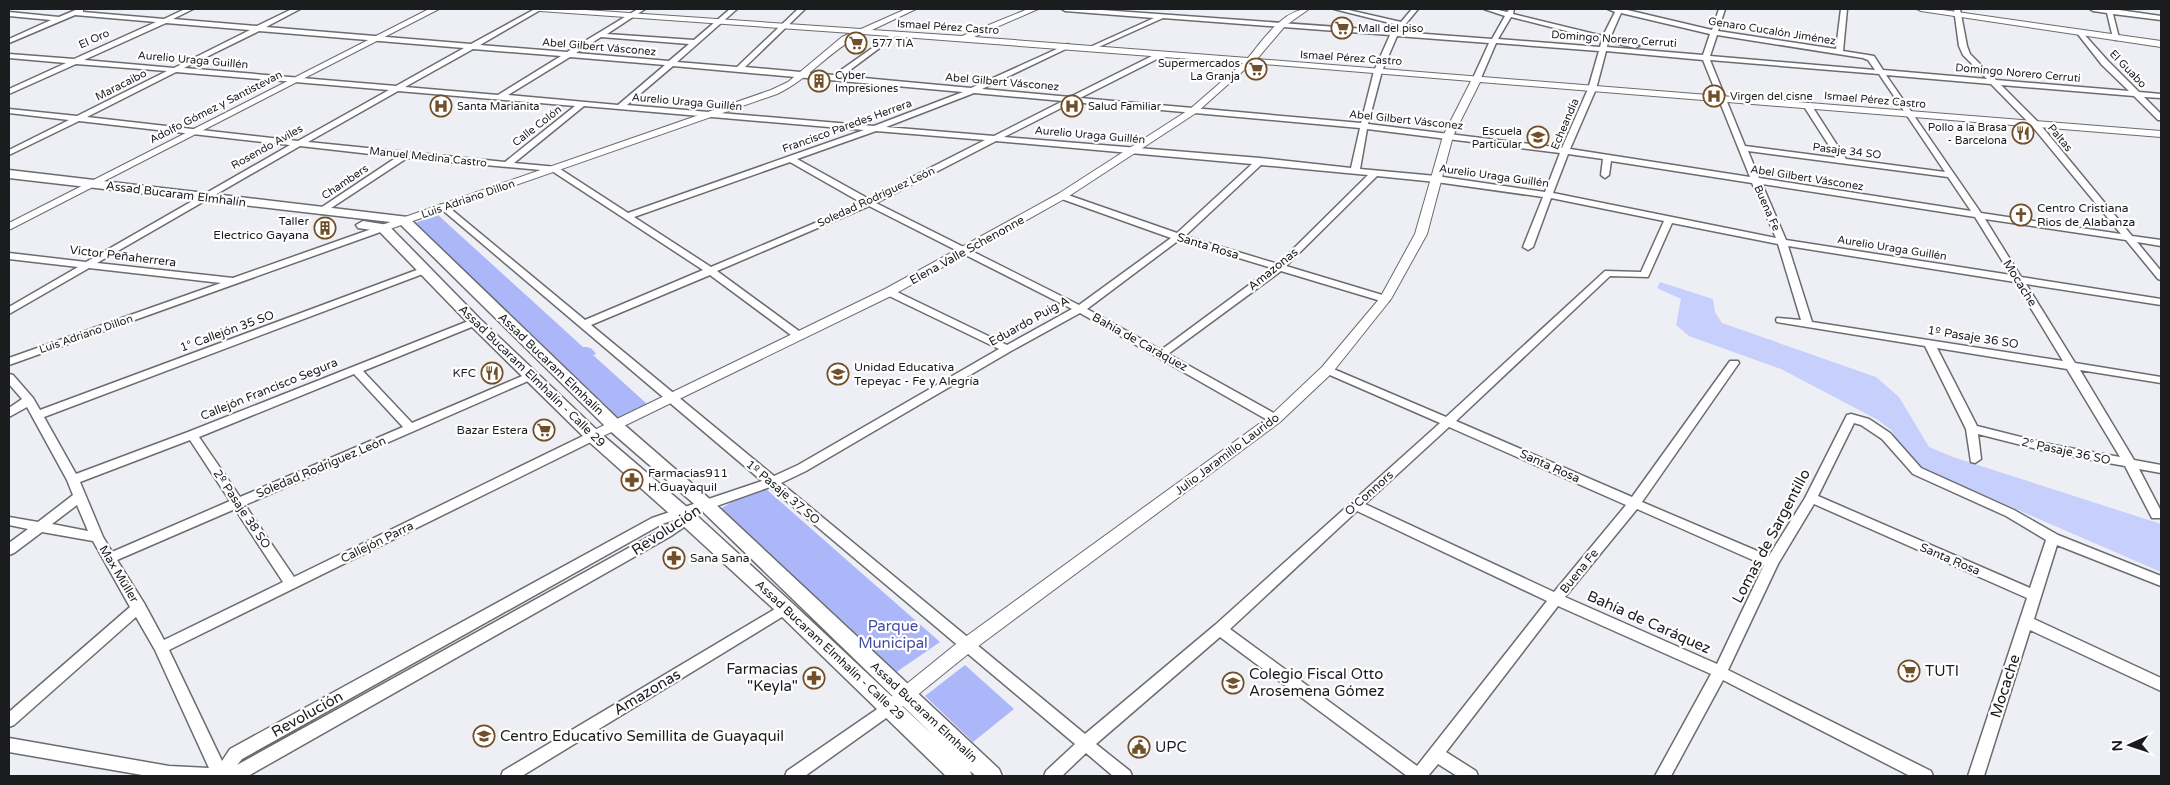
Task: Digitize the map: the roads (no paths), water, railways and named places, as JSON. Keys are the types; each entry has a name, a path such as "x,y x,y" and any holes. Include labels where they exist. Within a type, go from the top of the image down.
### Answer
{"main road":[{"name":"Assad Bucaram Elmhalín","path":"9,174 88,187"},
{"path":"9,180 88,187 383,228"},
{"name":"Assad Bucaram Elmhalín","path":"197,201 322,211 403,220 615,426 706,505 898,701 991,776"},
{"name":"Assad Bucaram Elmhalín - Calle 29","path":"383,228 475,322 593,436 684,515 785,608 898,701 961,776"}],"street":[{"path":"9,41 85,9"},
{"name":"El Oro","path":"9,92 72,61 190,9"},
{"name":"Maracaibo","path":"9,154 296,9"},
{"name":"Adolfo Gómez y Santistevan","path":"9,228 435,9"},
{"name":"Ismael Pérez Castro","path":"539,9 1068,46 2161,134"},
{"name":"Rosendo Aviles","path":"9,311 197,201 539,9"},
{"path":"500,97 642,9"},
{"path":"620,107 734,9"},
{"path":"739,69 802,9"},
{"name":"Luis Adriano Dillon","path":"9,362 403,220 443,208 774,92 791,84 828,51 859,31 912,9"},
{"path":"961,39 1034,9"},
{"name":"Domingo Norero Cerruti","path":"1065,9 1603,49 2161,96"},
{"path":"1092,48 1180,9"},
{"name":"Elena Valle Schenonne","path":"593,436 889,292 1062,196 1193,111 1249,62 1282,24 1305,9"},
{"path":"1337,9 1402,24"},
{"path":"1355,171 1378,71 1394,34 1415,9"},
{"path":"1487,9 1511,12 1605,40 1686,56"},
{"name":"Genaro Cucalón Jiménez","path":"1617,9 1716,33 1871,58"},
{"name":"Echeandía","path":"1528,247 1592,89 1605,40 1617,9"},
{"path":"1706,58 1716,33 1722,9"},
{"path":"1839,52 1844,9"},
{"path":"1921,9 1958,12 2080,33 2161,44"},
{"path":"2093,9 2161,18"},
{"name":"El Guabo","path":"2109,10 2116,38"},
{"name":"Julio Jaramillo Laurido","path":"792,776 898,701 967,645 1275,419 1327,370 1385,299 1421,234 1448,136 1493,42 1511,12"},
{"name":"Paltas","path":"1958,12 1963,46 1967,55 2034,124 2161,277"},
{"name":"Abel Gilbert Vásconez","path":"74,13 470,48 739,69 1364,126 1607,158 2161,243"},
{"path":"9,14 59,20"},
{"name":"El Guabo","path":"2080,33 2105,63 2161,118"},
{"path":"835,78 896,34"},
{"path":"599,35 695,42"},
{"name":"Francisco Paredes Herrera","path":"628,216 874,129 971,91 1068,46"},
{"name":"Soledad Rodríguez León","path":"583,325 869,203 1160,54"},
{"name":"Aurelio Uraga Guillén","path":"9,56 996,138 1260,161 1436,179 1549,195 1782,242 2161,302"},
{"name":"Buena Fe","path":"1706,58 1755,181 1782,242 1808,325"},
{"name":"Mocache","path":"1871,58 1979,216 2130,464 2157,515"},
{"name":"Calle Colón","path":"506,164 582,104"},
{"path":"1807,105 1844,162"},
{"name":"Manuel Medina Castro","path":"9,111 300,144 554,169 711,271 799,336"},
{"name":"Pasaje 34 SO","path":"1742,148 1950,175"},
{"name":"Chambers","path":"322,211 405,155"},
{"path":"1605,175 1607,158"},
{"name":"Bahía de Caráquez","path":"791,159 869,203 966,250 1080,309 1275,419"},
{"name":"Eduardo Puig A","path":"706,505 772,482 802,468 1007,349 1080,309 1178,237 1260,161"},
{"name":"Amazonas","path":"1162,354 1280,267 1375,173"},
{"name":"Santa Rosa","path":"1062,196 1178,237 1385,299"},
{"name":"1º Pasaje 37 SO","path":"443,208 1124,776"},
{"name":"O'Connors","path":"1052,776 1085,744 1220,629 1449,421 1608,273 1646,275 1669,219"},
{"name":"Victor Peñaherrera","path":"9,256 235,282"},
{"name":"Victor Peñaherrera","path":"9,262 220,287"},
{"name":"1° Callejón 35 SO","path":"38,415 425,270"},
{"path":"889,292 1007,349"},
{"name":"1º Pasaje 36 SO","path":"1781,320 2161,380"},
{"name":"Callejón Francisco Segura","path":"74,480 475,322"},
{"path":"1930,345 1972,429 1975,459"},
{"name":"Buena Fe","path":"1419,776 1556,599 1635,503 1734,363"},
{"path":"355,369 410,428"},
{"name":"Santa Rosa","path":"1327,370 1449,421 1772,563"},
{"name":"Soledad Rodríguez León","path":"110,558 531,376"},
{"name":"Max Müller","path":"9,377 38,415 74,480 97,537 161,648 220,776"},
{"path":"9,413 28,400"},
{"name":"Lomas de Sargentillo","path":"1663,776 1720,672 1772,563 1810,498 1851,418 1865,422 1886,436 1917,471 2010,513 2053,538"},
{"name":"2° Pasaje 36 SO","path":"1972,429 2052,449 2161,469"},
{"name":"2º Pasaje 38 SO","path":"192,435 292,584"},
{"name":"Callejón Parra","path":"161,648 593,436"},
{"path":"9,550 80,496"},
{"name":"Santa Rosa","path":"1810,498 2034,595"},
{"name":"Revolución","path":"9,746 169,773 220,776 243,771 666,533 684,515 706,505"},
{"name":"Bahía de Caráquez","path":"1355,505 1556,599 1720,672 1925,776"},
{"path":"9,521 97,537"},
{"path":"2053,538 2161,581"},
{"name":"Mocache","path":"1976,776 2053,538"},
{"path":"9,721 139,607"},
{"name":"Amazonas","path":"509,776 785,608"},
{"path":"2026,622 2161,685"},
{"path":"1220,629 1419,776"},
{"path":"1436,754 1470,776"}],"place":[{"name":"Mall del piso","path":"1342,28"},
{"name":"577 TIA","path":"856,43"},
{"name":"Supermercados La Granja","path":"1256,69"},
{"name":"Cyber Impresiones","path":"819,81"},
{"name":"Virgen del cisne","path":"1714,96"},
{"name":"Santa Marianita","path":"441,106"},
{"name":"Salud Familiar","path":"1072,106"},
{"name":"Pollo a la Brasa - Barcelona","path":"2023,133"},
{"name":"Escuela Particular","path":"1538,137"},
{"name":"Centro Cristiana Rios de Alabanza","path":"2021,215"},
{"name":"Taller Electrico Gayana","path":"325,228"},
{"name":"KFC","path":"492,373"},
{"name":"Unidad Educativa Tepeyac - Fe y Alegría","path":"838,374"},
{"name":"Bazar Estera","path":"544,430"},
{"name":"Farmacias911 H.Guayaquil","path":"632,480"},
{"name":"Sana Sana","path":"674,558"},
{"name":"TUTI","path":"1909,671"},
{"name":"Farmacias \"Keyla\"","path":"814,678"},
{"name":"Colegio Fiscal Otto Arosemena Gómez","path":"1233,683"},
{"name":"Centro Educativo Semillita de Guayaquil","path":"484,736"},
{"name":"UPC","path":"1139,747"}],"park label":[{"name":"Parque Municipal","path":"893,634"}]}
